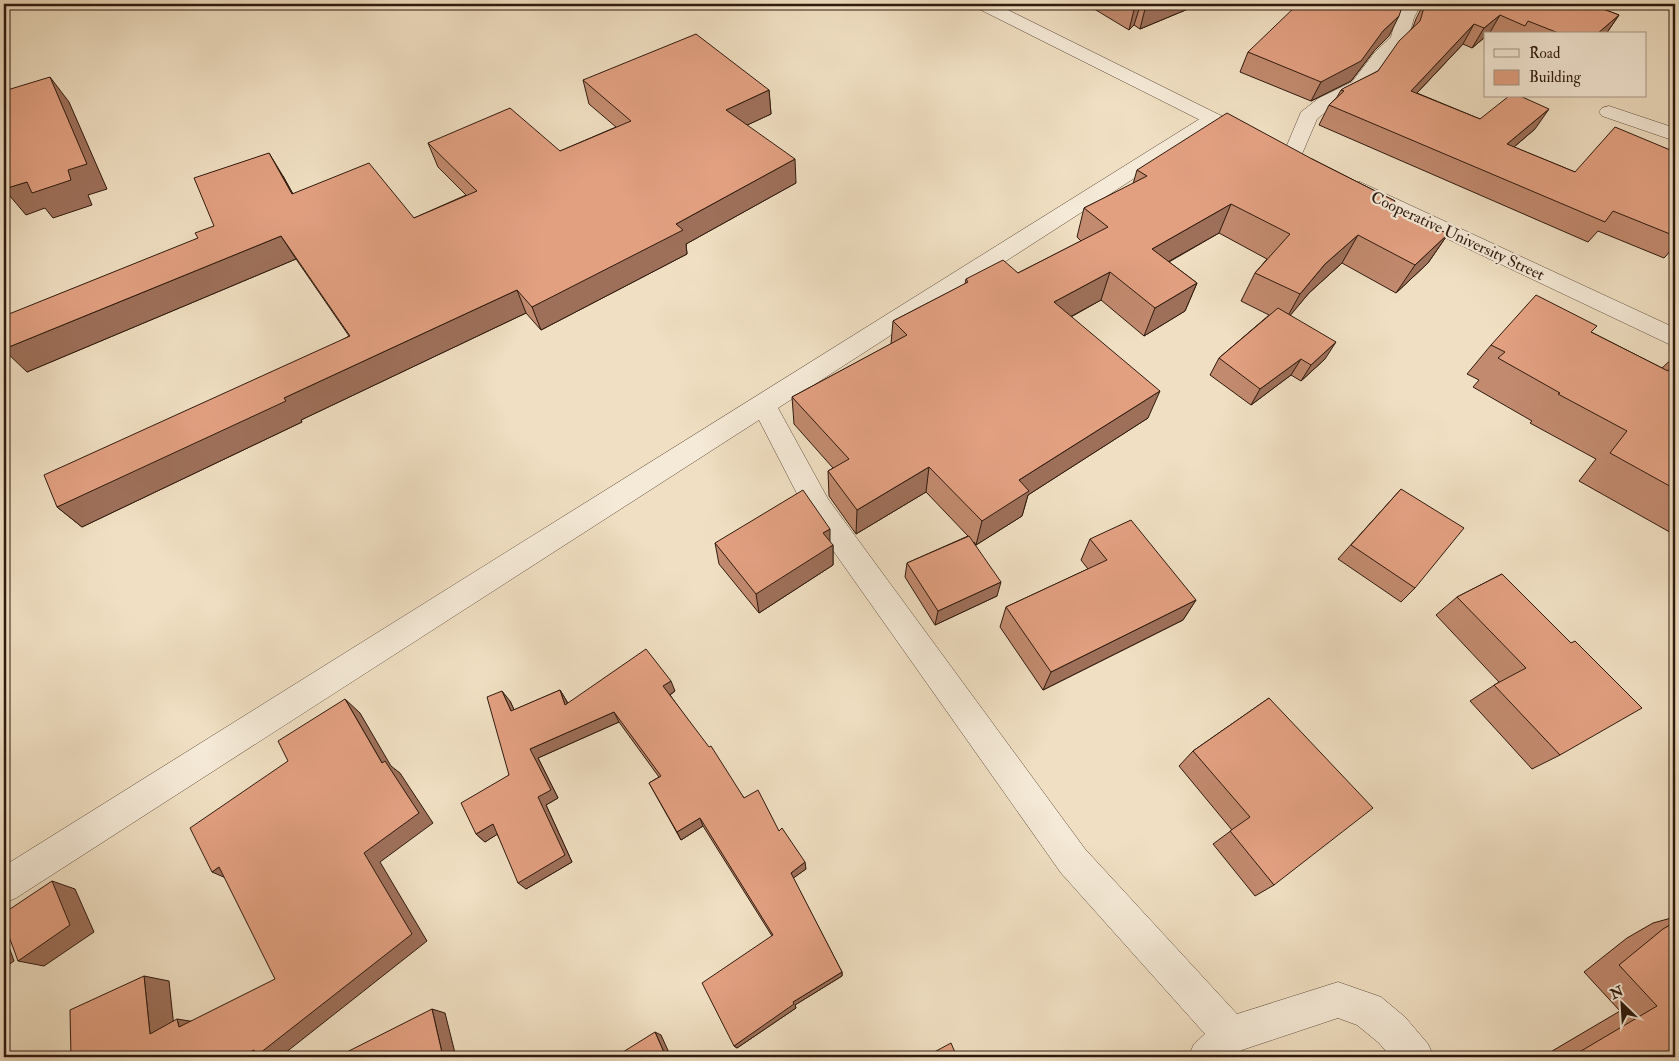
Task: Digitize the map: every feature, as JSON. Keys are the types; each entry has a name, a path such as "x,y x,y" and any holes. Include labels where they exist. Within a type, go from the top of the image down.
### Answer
{"street":[{"path":"983,4 1213,120 1285,154 1308,116 1326,102 1359,86 1382,56 1399,39 1405,18 1412,4"},
{"path":"1609,112 1675,135"},
{"path":"4,886 1213,120"},
{"name":"Cooperative University Street","path":"1345,182 1675,338"},
{"path":"764,405 818,507 1073,861 1219,1046 1338,1000 1368,1010 1392,1030 1415,1057"}],"building":[{"path":"1123,4 1159,4 1145,9 1140,6 1134,10"},
{"path":"1298,4 1403,4 1399,16 1383,31 1361,61 1321,82 1248,52"},
{"path":"1425,4 1590,4 1619,15 1599,32 1556,32 1528,21 1525,26 1500,15 1484,28 1474,24 1411,91 1480,119 1506,98 1524,98 1549,109 1507,144 1575,172 1615,127 1675,152 1675,236 1613,211 1605,222 1329,105 1344,91 1341,90 1378,71 1399,41 1420,21"},
{"path":"696,34 769,90 726,110 795,159 676,224 683,230 532,307 517,290 284,398 286,401 57,507 44,475 350,336 281,236 4,349 4,316 198,238 195,233 214,226 194,178 269,153 292,194 369,163 414,218 477,191 428,143 510,108 560,151 631,121 583,80"},
{"path":"50,77 87,164 68,170 71,180 32,193 27,182 4,189 4,91"},
{"path":"1227,113 1395,201 1391,206 1448,234 1415,265 1358,235 1325,264 1300,294 1255,273 1290,234 1231,204 1152,249 1197,283 1155,308 1110,272 1054,302 1160,391 1019,480 1029,491 982,521 929,467 857,510 828,471 849,459 792,397 907,335 893,321 968,282 966,279 1003,260 1018,273 1108,227 1084,208 1147,176 1137,170"},
{"path":"1536,295 1597,326 1591,332 1668,371 1675,361 1675,489 1610,453 1627,431 1558,394 1560,393 1498,358 1505,352 1491,345"},
{"path":"1278,308 1336,342 1311,365 1301,359 1260,389 1219,358"},
{"path":"1401,489 1464,528 1415,588 1351,545"},
{"path":"803,490 830,529 823,533 833,545 756,594 715,543"},
{"path":"1131,520 1196,600 1051,672 1006,607 1107,560 1090,539"},
{"path":"969,536 1001,582 938,611 907,563"},
{"path":"1502,574 1571,643 1575,641 1642,708 1560,755 1494,685 1526,668 1457,597"},
{"path":"646,649 671,681 663,686 709,747 711,746 744,798 758,790 779,831 782,828 805,862 791,873 842,972 793,1002 794,1004 734,1046 702,983 773,935 700,818 677,832 649,783 661,776 614,712 530,749 551,790 538,797 565,855 518,883 493,824 476,834 461,803 509,775 487,697 502,691 511,711 560,690 565,705"},
{"path":"1269,698 1373,808 1274,885 1230,831 1250,817 1193,751"},
{"path":"345,699 382,763 385,761 419,813 364,853 412,934 255,1057 254,1050 241,1057 71,1057 70,1010 144,976 150,1034 177,1019 179,1027 275,979 219,867 212,872 190,828 288,761 278,741"},
{"path":"52,881 70,925 18,961 4,923 4,913"},
{"path":"1675,922 1675,1057 1571,1057 1657,1006 1619,965 1663,929"},
{"path":"432,1009 443,1057 337,1057"},
{"path":"655,1032 666,1057 615,1057"},
{"path":"951,1043 957,1057 925,1057"}]}
